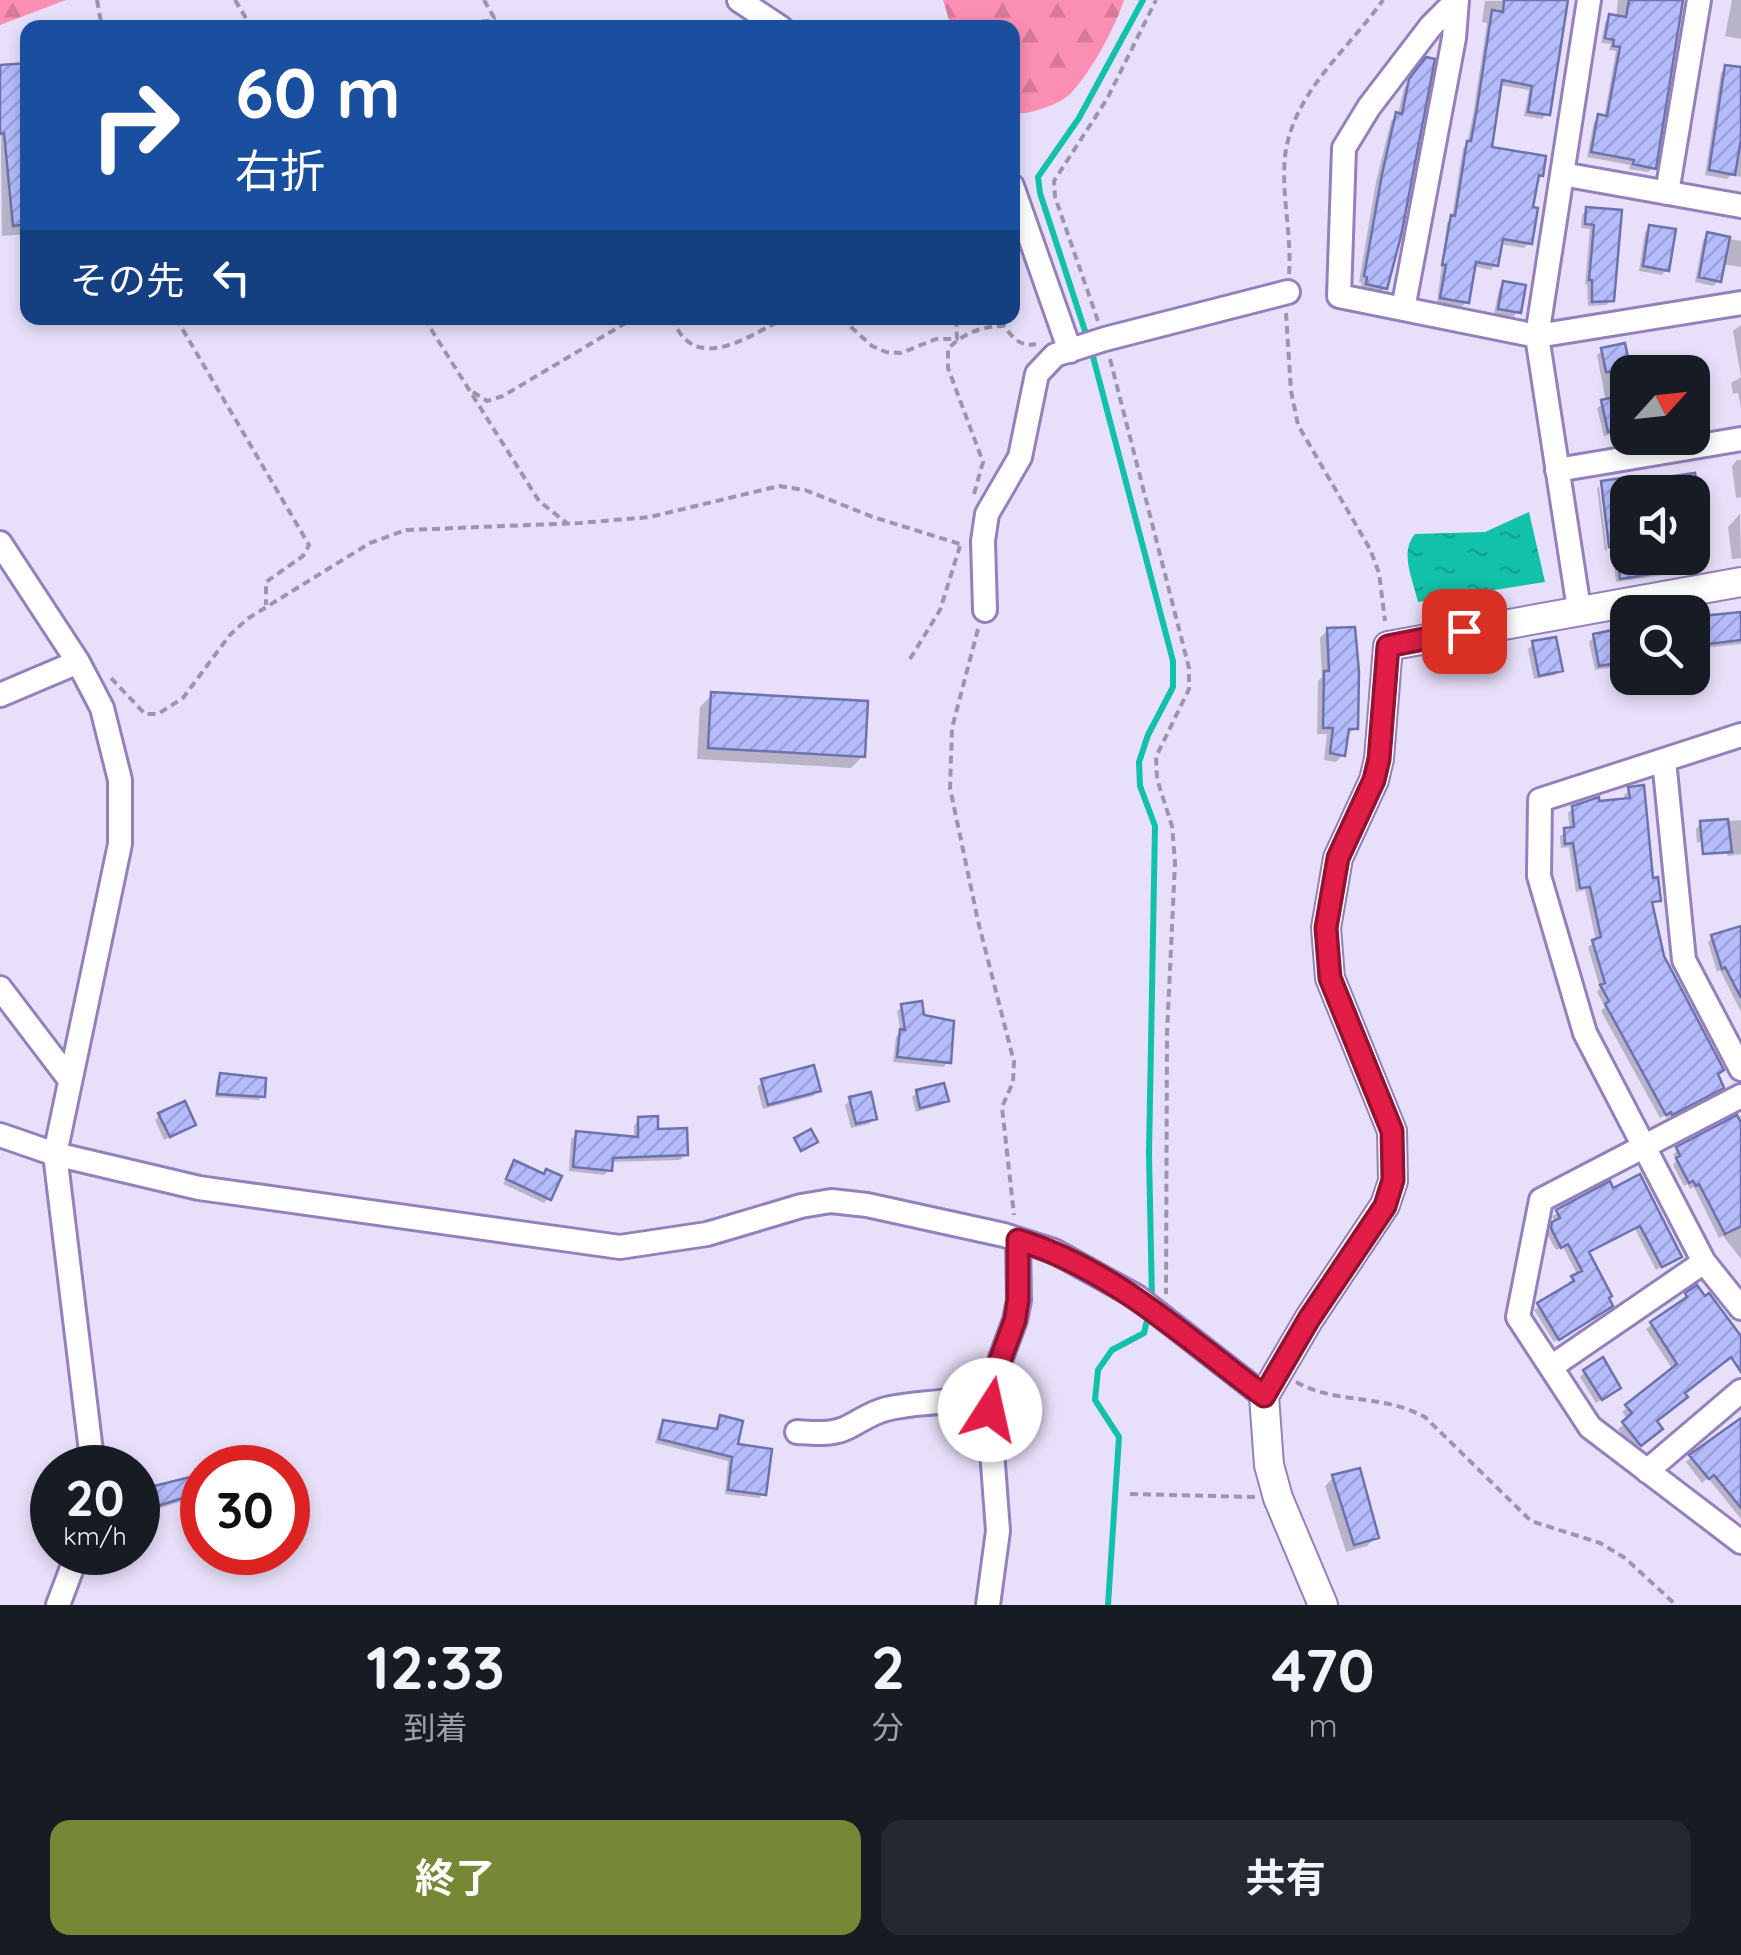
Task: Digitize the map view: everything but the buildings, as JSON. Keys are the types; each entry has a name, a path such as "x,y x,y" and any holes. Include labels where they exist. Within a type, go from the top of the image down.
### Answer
{"street":[{"path":"739,0 769,20"},
{"path":"1457,0 1430,26 1369,107 1344,148 1339,296 1536,336 1741,303"},
{"path":"1402,309 1454,38 1457,0"},
{"path":"1580,609 1536,336 1590,0"},
{"path":"1667,194 1698,0"},
{"path":"1562,174 1741,206"},
{"path":"1020,209 1068,344"},
{"path":"985,610 983,541 987,514 1020,457 1036,374 1054,355 1068,344 1104,339 1288,292"},
{"path":"1557,470 1741,439"},
{"path":"0,543 78,662 102,708 120,780 120,844 55,1154 89,1445"},
{"path":"1323,1605 1278,1498 1269,1465 1264,1396 1309,1319 1385,1206 1393,1180 1392,1131 1330,978 1326,928 1338,858 1374,780 1379,759 1388,646 1741,582"},
{"path":"0,695 78,662"},
{"path":"1741,735 1540,800 1539,876 1585,1033 1704,1262 1741,1308"},
{"path":"1664,760 1684,960 1741,1069"},
{"path":"0,988 70,1080"},
{"path":"1741,1096 1541,1200 1518,1316 1590,1427 1741,1542"},
{"path":"0,1134 55,1154 199,1188 620,1247 706,1234 801,1206 831,1201 867,1204 1054,1251 1137,1297 1264,1396"},
{"path":"988,1605 998,1530 990,1432 992,1386 1018,1300 1018,1240"},
{"path":"1551,1367 1704,1262"},
{"path":"797,1432 840,1431 872,1413 962,1400 992,1386"},
{"path":"1646,1470 1741,1392"},
{"path":"58,1605 69,1575"}],"path":[{"path":"484,0 496,20"},
{"path":"1156,0 1107,99 1054,181 1055,196 1104,339 1189,668 1189,689 1156,757 1157,779 1172,826 1176,863 1167,1033 1164,1274 1168,1322"},
{"path":"1383,0 1328,67 1290,126 1284,160 1291,252 1286,306 1291,391 1298,425 1370,549 1378,573 1388,646"},
{"path":"180,325 308,545 303,556 266,582 266,606"},
{"path":"428,325 539,501 568,524"},
{"path":"469,390 487,401 504,396 622,325"},
{"path":"675,325 683,337 710,349 726,346 771,325"},
{"path":"849,325 872,346 886,352 901,353 936,339 957,339 990,326 1004,326 1015,340 1030,346 1068,344"},
{"path":"956,325 957,339 948,349 948,368 983,462 973,497"},
{"path":"107,673 144,714 158,714 182,698 229,636 266,606 370,544 406,530 650,517 779,486 805,490 873,517 960,544"},
{"path":"910,659 940,610 963,532"},
{"path":"985,610 952,728 950,788 978,922 1014,1062 1014,1082 1002,1108 1006,1168 1018,1240"},
{"path":"1279,1370 1320,1394 1379,1399 1425,1417 1531,1521 1600,1543 1624,1558 1676,1605"},
{"path":"1130,1494 1278,1498"}],"green space":[{"path":"0,0 66,0 0,25"},
{"path":"943,0 1124,0 1102,48 1072,92 1053,105 1020,113 1020,20 949,20"}],"water":[{"path":"1529,512 1545,582 1418,602 1408,558 1415,534 1485,532"}],"waterway":[{"path":"1087,337 1038,177 1079,118 1143,0"},
{"path":"1091,349 1173,661 1173,687 1139,762 1140,786 1155,826 1149,1154 1152,1300"},
{"path":"1108,1605 1119,1437 1095,1400 1098,1370 1112,1350 1144,1333 1149,1312"}],"route":[{"path":"990,1410 994,1377 1015,1320 1018,1240 1054,1251 1137,1297 1264,1396 1309,1319 1385,1206 1393,1180 1392,1131 1330,978 1326,928 1329,894 1338,858 1374,780 1379,759 1388,646 1464,631"}]}
